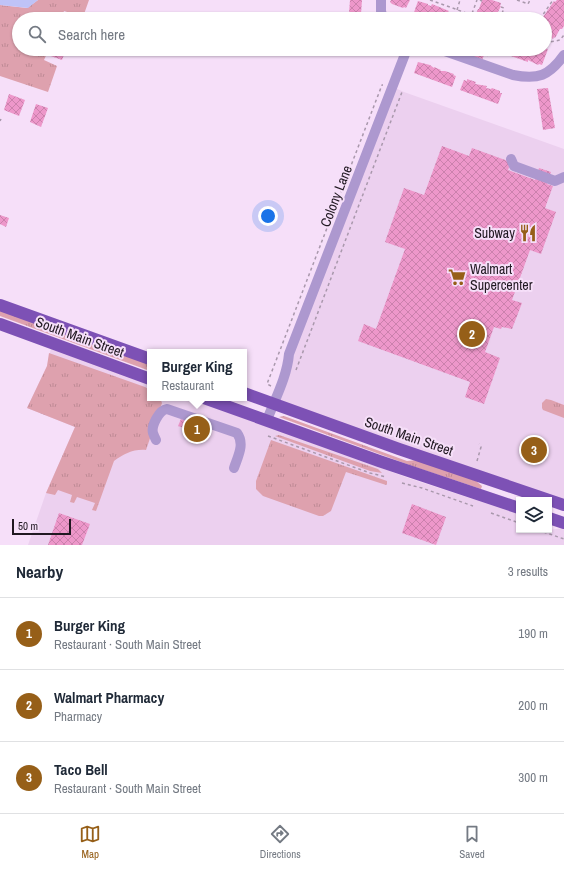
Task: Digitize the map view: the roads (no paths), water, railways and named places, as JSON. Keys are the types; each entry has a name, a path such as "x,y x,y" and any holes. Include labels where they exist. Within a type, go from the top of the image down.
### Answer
{"main road":[{"name":"South Main Street","path":"0,305 147,358"},
{"name":"South Main Street","path":"0,324 147,378"},
{"name":"South Main Street","path":"247,394 399,449 564,505"},
{"path":"213,401 385,463 516,507"},
{"path":"552,519 564,523"}],"street":[{"path":"381,0 381,12"},
{"path":"459,56 513,75 532,78 546,74 564,55"},
{"name":"Colony Lane","path":"267,420 271,403 280,389 289,363 290,354 404,56"},
{"path":"511,159 514,166 555,181 564,177"},
{"path":"156,440 153,432 156,420 163,409 167,409 237,433 242,444 234,468"}],"water":[{"path":"0,0 38,0 28,8 0,5"}],"place":[{"name":"Subway","path":"528,233"},
{"name":"Walmart Supercenter","path":"457,277"},
{"name":"Walmart Pharmacy","path":"472,334"},
{"name":"Burger King","path":"197,429"},
{"name":"Taco Bell","path":"534,450"}]}
